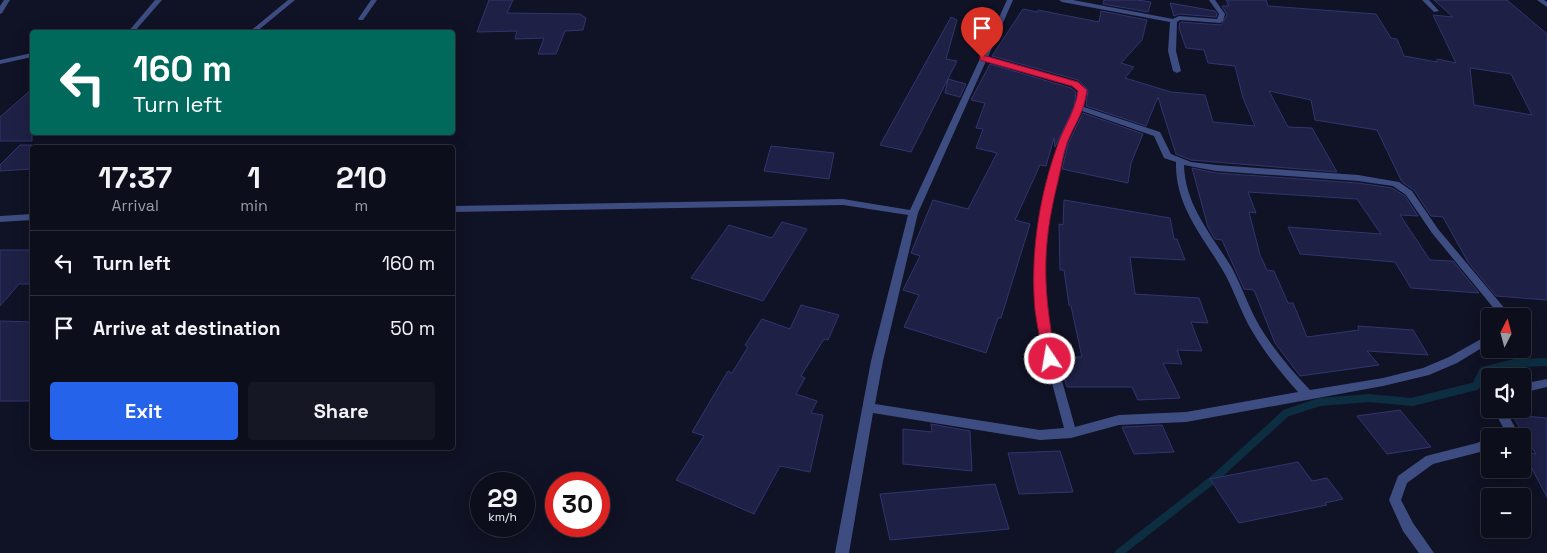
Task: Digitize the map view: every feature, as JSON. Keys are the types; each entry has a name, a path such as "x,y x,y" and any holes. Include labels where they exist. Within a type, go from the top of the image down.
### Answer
{"street":[{"path":"0,12 7,0"},
{"path":"133,30 159,0"},
{"path":"254,30 292,0"},
{"path":"361,19 374,0"},
{"path":"842,553 877,361 913,213 1010,0"},
{"path":"1062,0 1174,20 1179,18 1220,21 1221,10 1212,0"},
{"path":"1425,0 1436,11"},
{"path":"1540,0 1547,5"},
{"path":"1174,20 1172,51 1177,71"},
{"path":"0,62 30,55"},
{"path":"982,58 1075,84 1082,90 1080,108 1062,143 1045,214 1039,259 1041,310 1046,342 1071,433"},
{"path":"1080,108 1157,134 1167,156 1180,161 1216,168 1358,178 1396,184 1408,193 1435,231 1499,308"},
{"path":"1180,161 1180,178 1189,208 1227,268 1256,329 1282,367 1307,395"},
{"path":"455,209 843,202 913,213"},
{"path":"0,219 30,217"},
{"path":"869,408 1040,435 1071,433 1119,420 1186,417 1425,372 1452,360 1481,343"},
{"path":"1531,387 1547,383"},
{"path":"1427,553 1408,527 1396,500 1402,480 1430,460 1481,446"}],"building":[{"path":"489,0 513,0 507,13 580,14 586,18 583,30 565,31 556,54 538,54 544,38 515,39 517,31 477,32"},
{"path":"1104,0 1151,2 1148,12 1103,4"},
{"path":"1226,0 1266,0 1268,6 1376,14 1391,38 1397,39 1404,56 1437,62 1437,59 1456,63 1433,15 1453,17 1434,0 1507,0 1547,34 1547,300 1496,296 1468,262 1443,217 1431,216 1414,190 1402,182 1377,130 1315,120 1311,100 1269,91 1288,127 1312,128 1337,172 1191,160 1176,154 1158,97 1146,126 1086,106 1088,90 1078,80 992,56 1023,9 1037,12 1038,10 1099,22 1101,11 1147,20 1142,40 1121,63 1134,67 1125,78 1171,92 1205,95 1213,122 1255,126 1243,98 1235,66 1208,63 1204,50 1186,48 1179,28 1180,22 1221,25 1227,15 1222,6 1229,6","holes":["1470,68 1511,74 1532,115 1474,105"]},
{"path":"1170,3 1215,11 1217,14 1216,17 1179,14 1174,16"},
{"path":"951,17 957,20 946,59 957,61 911,152 880,145"},
{"path":"990,64 1071,88 1076,92 1074,107 1055,147 1054,138 1046,166 1040,165 1015,220 1030,224 1001,318 998,318 986,353 904,327 919,295 903,290 920,256 911,253 933,200 968,209 997,153 976,148 983,129 976,128 985,103 971,100"},
{"path":"948,79 966,84 960,97 945,93"},
{"path":"30,91 30,135 32,135 32,141 0,141 0,117"},
{"path":"1083,113 1143,134 1131,163 1128,183 1062,169 1068,144"},
{"path":"20,145 30,145 30,169 0,171 0,165"},
{"path":"771,146 834,153 829,179 764,171"},
{"path":"1192,168 1216,173 1358,183 1392,188 1405,196 1418,216 1400,215 1430,260 1453,261 1479,293 1411,288 1395,262 1300,254 1288,227 1381,234 1357,199 1248,192 1256,213 1249,212 1260,255 1267,270 1274,271 1288,303 1293,303 1307,337 1359,330 1358,326 1413,330 1428,355 1367,351 1379,365 1300,376 1275,343 1254,290 1244,289 1222,240 1215,239 1208,227"},
{"path":"1064,200 1170,218 1174,239 1177,239 1185,260 1130,257 1135,294 1199,298 1208,323 1191,322 1202,351 1177,350 1182,364 1163,363 1180,398 1138,400 1132,387 1067,387 1057,357 1082,357 1071,306 1069,305 1064,270 1060,270 1059,224 1063,225"},
{"path":"782,222 807,229 763,301 691,278 729,225 772,238"},
{"path":"0,250 30,250 30,284 19,284 0,306"},
{"path":"801,305 839,315 828,340 824,339 801,376 805,378 796,394 817,401 811,413 823,415 810,472 780,466 754,514 676,480 704,436 692,432 728,371 732,373 748,347 745,345 762,319 790,329"},
{"path":"0,321 30,322 30,401 0,401"},
{"path":"1400,410 1431,447 1387,454 1357,416"},
{"path":"1514,418 1547,418 1547,497 1531,467 1531,453 1536,454 1531,446 1531,428 1520,428"},
{"path":"931,424 970,431 972,471 903,464 903,429 932,432"},
{"path":"1162,425 1174,452 1134,454 1122,427"},
{"path":"1060,451 1073,492 1019,494 1008,453"},
{"path":"1298,462 1312,481 1327,478 1343,499 1325,503 1327,505 1239,523 1210,479"},
{"path":"995,484 1009,529 890,540 880,494"}],"waterway":[{"path":"1119,553 1215,478 1286,413 1320,402 1369,398 1412,402 1476,386 1483,371 1515,363 1547,362"}],"route":[{"path":"982,58 1075,84 1082,90 1083,96 1080,108 1062,143 1045,214 1039,259 1041,310 1050,359"}]}
